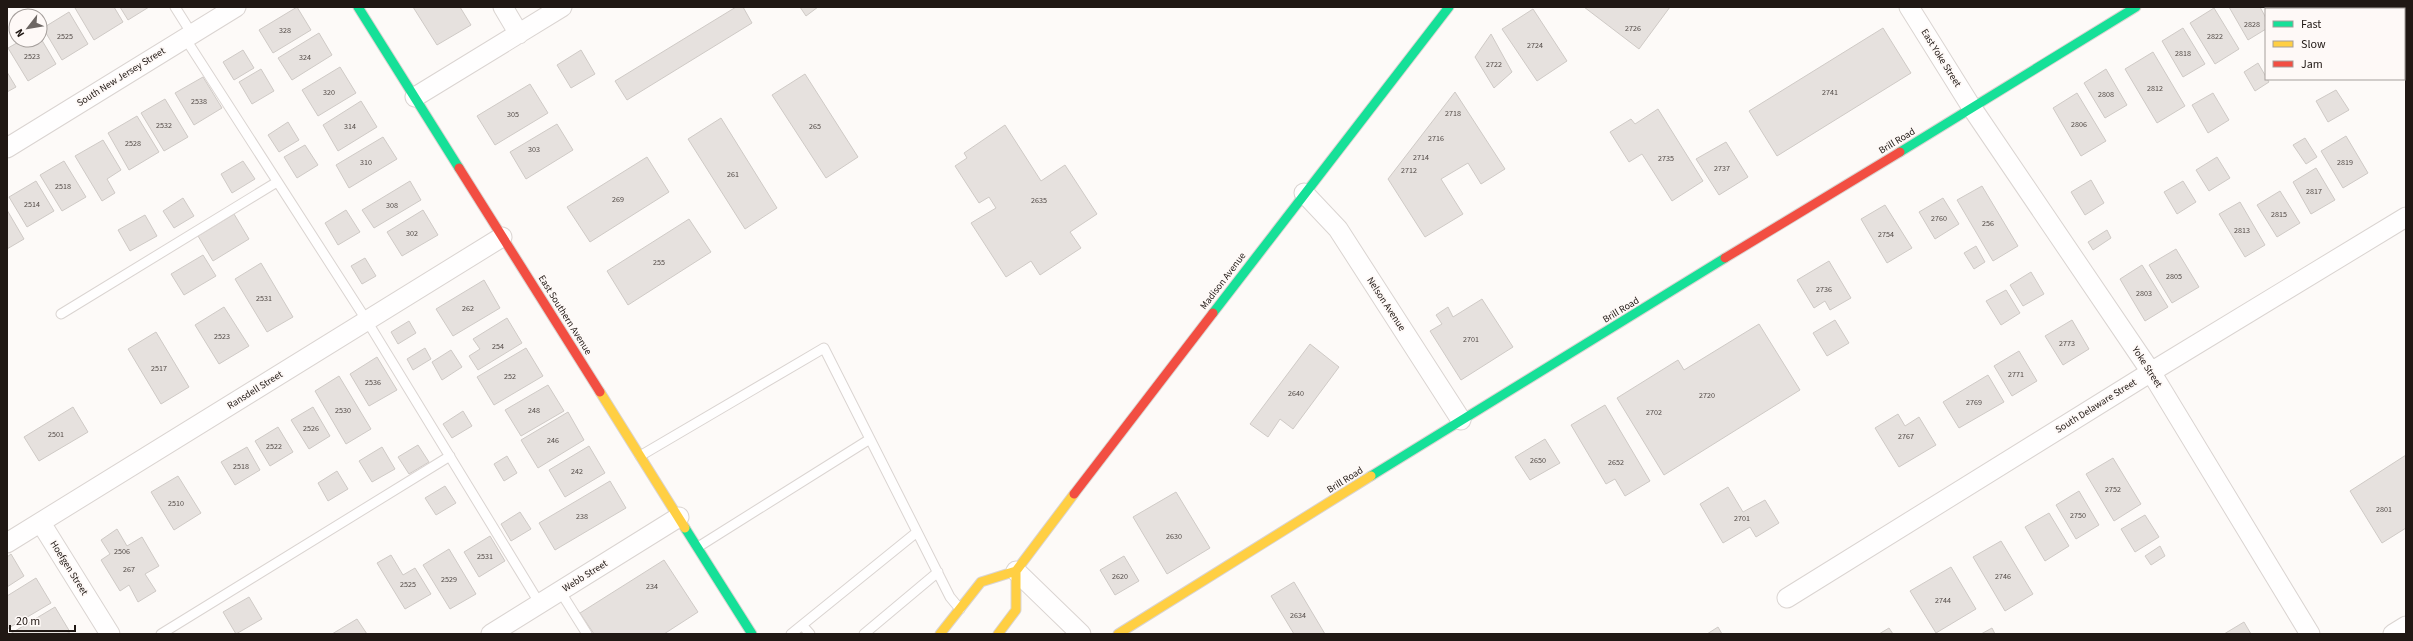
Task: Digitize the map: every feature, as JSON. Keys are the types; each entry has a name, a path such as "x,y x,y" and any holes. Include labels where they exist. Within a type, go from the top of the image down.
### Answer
{"street":[{"name":"South New Jersey Street","path":"7,148 236,7"},
{"name":"East Southern Avenue","path":"358,7 752,634"},
{"path":"502,7 519,34"},
{"path":"415,97 562,7"},
{"name":"Madison Avenue","path":"1016,571 1304,193 1449,7"},
{"name":"East Yoke Street","path":"1910,7 1972,108"},
{"name":"Brill Road","path":"1118,634 1461,420 2136,7"},
{"name":"Yoke Street","path":"1972,108 2151,372 2310,634"},
{"name":"Nelson Avenue","path":"1304,193 1338,230 1461,420"},
{"name":"South Delaware Street","path":"1787,598 2151,372 2406,217"},
{"name":"Ransdell Street","path":"7,544 502,237"},
{"name":"Webb Street","path":"491,634 679,517"},
{"name":"Hoefgen Street","path":"40,523 110,634"},
{"path":"940,634 981,582 1016,571"},
{"path":"998,634 1016,610 1016,571"},
{"path":"1016,571 1081,634"},
{"path":"2393,634 2406,626"}],"lane":[{"path":"175,7 188,36 277,182 367,321 540,604"},
{"path":"61,314 277,182"},
{"path":"640,456 824,348 950,597 960,608"},
{"path":"698,547 870,439"},
{"path":"161,634 450,456"},
{"path":"791,634 918,532"},
{"path":"864,634 938,572"},
{"path":"560,591 587,634"},
{"path":"802,625 810,634"}],"building":[{"path":"114,7 123,22 94,40 75,8"},
{"path":"120,7 149,7 128,20"},
{"path":"297,7 311,30 273,53 259,30"},
{"path":"413,7 460,7 471,25 437,45"},
{"path":"736,7 743,7 752,23 627,100 615,81"},
{"path":"800,7 818,7 806,16"},
{"path":"1584,7 1670,7 1639,49"},
{"path":"2229,7 2260,7 2265,16 2265,30 2248,40"},
{"path":"2287,7 2318,7 2316,8"},
{"path":"2339,7 2366,7 2364,8"},
{"path":"2214,8 2239,49 2215,64 2190,23"},
{"path":"1533,9 1567,61 1537,81 1502,29"},
{"path":"69,12 88,44 62,60 48,36 48,25"},
{"path":"1883,28 1911,73 1777,156 1749,111"},
{"path":"2183,28 2205,64 2183,77 2162,41"},
{"path":"319,33 332,55 292,80 278,58"},
{"path":"1491,34 1512,72 1494,88 1475,57"},
{"path":"8,48 47,48 56,64 28,81"},
{"path":"243,50 254,68 234,80 223,62"},
{"path":"581,50 595,74 571,88 557,65"},
{"path":"2153,52 2185,106 2157,123 2125,69"},
{"path":"2258,63 2265,75 2265,80 2268,80 2269,82 2255,91 2244,72"},
{"path":"340,67 356,93 318,116 302,90"},
{"path":"261,69 274,91 252,104 239,82"},
{"path":"2106,69 2127,105 2105,118 2084,83"},
{"path":"7,72 16,87 7,92"},
{"path":"805,74 858,157 826,178 772,95"},
{"path":"203,77 222,108 194,125 175,93"},
{"path":"530,84 548,113 495,145 477,116"},
{"path":"2336,90 2349,110 2328,122 2316,101"},
{"path":"1455,92 1505,169 1481,184 1468,163 1441,179 1463,214 1425,237 1388,179"},
{"path":"2077,93 2106,141 2081,156 2053,108"},
{"path":"2213,93 2229,120 2208,133 2192,105"},
{"path":"165,99 188,137 164,151 141,113"},
{"path":"361,101 377,127 338,151 323,125"},
{"path":"1658,109 1703,181 1672,201 1642,154 1629,162 1610,132 1631,119 1635,124"},
{"path":"137,116 159,152 129,170 108,133"},
{"path":"721,118 777,208 745,229 688,139"},
{"path":"288,122 299,140 279,152 268,135"},
{"path":"557,124 573,150 526,179 510,152"},
{"path":"1005,125 1041,181 1065,165 1097,214 1070,232 1081,248 1040,275 1031,261 1006,277 971,223 996,208 989,197 979,203 955,166 967,158 964,153"},
{"path":"2346,136 2368,173 2343,188 2321,151"},
{"path":"383,137 397,159 349,188 336,165"},
{"path":"2305,138 2317,157 2306,164 2293,145"},
{"path":"103,140 121,170 107,179 115,193 102,201 75,156"},
{"path":"1726,142 1748,177 1719,195 1696,159"},
{"path":"305,145 318,165 297,178 284,157"},
{"path":"647,157 669,192 590,242 567,207"},
{"path":"2217,157 2230,178 2209,191 2196,170"},
{"path":"64,161 86,197 62,211 40,175"},
{"path":"243,161 255,179 232,193 221,174"},
{"path":"2316,168 2335,200 2311,214 2293,182"},
{"path":"2091,180 2104,203 2085,215 2071,192"},
{"path":"36,181 54,211 27,227 9,197"},
{"path":"410,181 421,200 374,228 362,210"},
{"path":"2183,181 2196,202 2177,214 2164,192"},
{"path":"1982,186 2018,246 1993,261 1957,200"},
{"path":"2280,191 2300,223 2277,237 2257,205"},
{"path":"183,198 194,216 174,228 163,211"},
{"path":"1943,198 1959,224 1935,239 1919,212"},
{"path":"2240,202 2265,245 2245,257 2219,214"},
{"path":"1885,205 1912,248 1887,263 1861,219"},
{"path":"7,210 24,239 7,249"},
{"path":"346,210 360,232 338,245 325,223"},
{"path":"423,210 438,235 402,256 387,232"},
{"path":"234,214 249,239 213,261 198,236"},
{"path":"145,215 157,236 130,251 118,230"},
{"path":"689,219 711,252 628,305 607,271"},
{"path":"2107,230 2111,238 2093,250 2088,242"},
{"path":"1976,246 1985,262 1974,269 1964,253"},
{"path":"2176,249 2199,287 2172,303 2149,265"},
{"path":"203,255 216,276 184,295 171,274"},
{"path":"365,258 376,276 362,284 351,266"},
{"path":"1829,261 1851,298 1830,310 1825,301 1814,308 1797,280"},
{"path":"261,263 293,317 267,332 235,279"},
{"path":"2142,265 2168,307 2145,321 2120,279"},
{"path":"2031,272 2044,294 2023,306 2010,285"},
{"path":"484,280 500,308 453,336 436,309"},
{"path":"2006,290 2020,313 2001,325 1986,301"},
{"path":"1482,299 1513,347 1461,380 1430,331 1442,324 1436,315 1448,307 1453,317"},
{"path":"224,307 249,346 219,364 195,325"},
{"path":"507,318 522,343 478,370 469,356 480,349 473,339"},
{"path":"1835,320 1849,343 1827,356 1813,333"},
{"path":"2072,320 2089,349 2063,365 2045,336"},
{"path":"409,321 416,333 398,344 391,332"},
{"path":"1759,324 1800,390 1664,475 1617,398 1678,360 1684,370"},
{"path":"156,332 189,387 161,404 128,349"},
{"path":"1310,344 1339,367 1293,429 1280,419 1268,437 1250,424"},
{"path":"425,348 431,359 413,370 407,359"},
{"path":"526,348 543,376 494,405 477,377"},
{"path":"451,350 462,367 442,380 432,362"},
{"path":"2019,351 2037,381 2012,396 1994,366"},
{"path":"377,357 397,390 369,406 350,374"},
{"path":"1988,375 2004,402 1959,428 1943,402"},
{"path":"339,376 371,429 346,444 315,391"},
{"path":"548,385 564,411 521,436 505,410"},
{"path":"1605,405 1650,481 1625,496 1615,479 1606,484 1571,425"},
{"path":"73,407 88,432 39,461 24,437"},
{"path":"313,407 330,436 309,449 291,420"},
{"path":"463,411 472,426 452,438 443,424"},
{"path":"568,412 584,440 538,468 521,440"},
{"path":"1898,414 1905,426 1919,417 1936,445 1899,467 1875,428"},
{"path":"278,427 293,452 270,466 255,441"},
{"path":"1545,439 1560,463 1530,480 1515,457"},
{"path":"418,445 429,462 409,474 398,457"},
{"path":"589,446 605,473 565,497 549,470"},
{"path":"247,447 260,470 235,485 221,462"},
{"path":"382,447 395,469 372,482 359,461"},
{"path":"2406,455 2406,528 2382,543 2350,491"},
{"path":"507,456 517,473 504,481 494,464"},
{"path":"2113,458 2141,504 2114,521 2086,474"},
{"path":"337,471 348,489 328,501 318,483"},
{"path":"178,476 201,513 174,530 151,492"},
{"path":"610,481 626,508 555,550 539,523"},
{"path":"445,486 456,503 436,515 425,498"},
{"path":"1728,487 1743,512 1765,500 1779,523 1756,537 1750,527 1723,543 1700,504"},
{"path":"2079,491 2099,525 2076,539 2056,505"},
{"path":"1176,492 1210,548 1167,574 1133,517"},
{"path":"520,512 531,529 511,541 501,524"},
{"path":"2049,513 2069,546 2045,561 2025,527"},
{"path":"2145,515 2159,537 2135,552 2121,529"},
{"path":"117,529 127,546 142,537 159,566 145,574 156,591 138,602 129,585 120,591 101,560 110,554 101,540"},
{"path":"490,536 505,561 479,577 464,552"},
{"path":"2001,541 2033,594 2005,611 1973,557"},
{"path":"2160,546 2165,556 2151,565 2145,556"},
{"path":"449,549 476,594 450,609 423,565"},
{"path":"11,554 24,576 7,587 7,557"},
{"path":"391,555 403,575 415,568 431,594 405,609 377,563"},
{"path":"1124,556 1139,581 1115,595 1100,570"},
{"path":"664,560 698,612 664,634 594,634 580,613"},
{"path":"1951,567 1976,609 1936,633 1910,591"},
{"path":"36,578 51,603 7,629 7,596"},
{"path":"1294,582 1325,634 1294,634 1271,596"},
{"path":"249,597 262,619 236,634 223,612"},
{"path":"55,607 70,632 66,634 10,634"},
{"path":"357,619 367,634 332,634"},
{"path":"2244,622 2251,634 2224,634"},
{"path":"1718,627 1722,634 1707,634"},
{"path":"1889,628 1893,634 1879,634"},
{"path":"1992,628 1995,634 1981,634"}],"traffic: fast":[{"path":"358,7 459,168"},
{"path":"1213,313 1449,7"},
{"path":"1900,152 2136,7"},
{"path":"1371,476 1725,258"},
{"path":"685,528 752,634"}],"traffic: slow":[{"path":"600,392 685,528"},
{"path":"1118,634 1371,476"},
{"path":"940,634 981,582 1016,571 1074,494"},
{"path":"998,634 1016,610 1016,571"}],"traffic: jam":[{"path":"1725,258 1900,152"},
{"path":"459,168 600,392"},
{"path":"1074,494 1213,313"}]}
